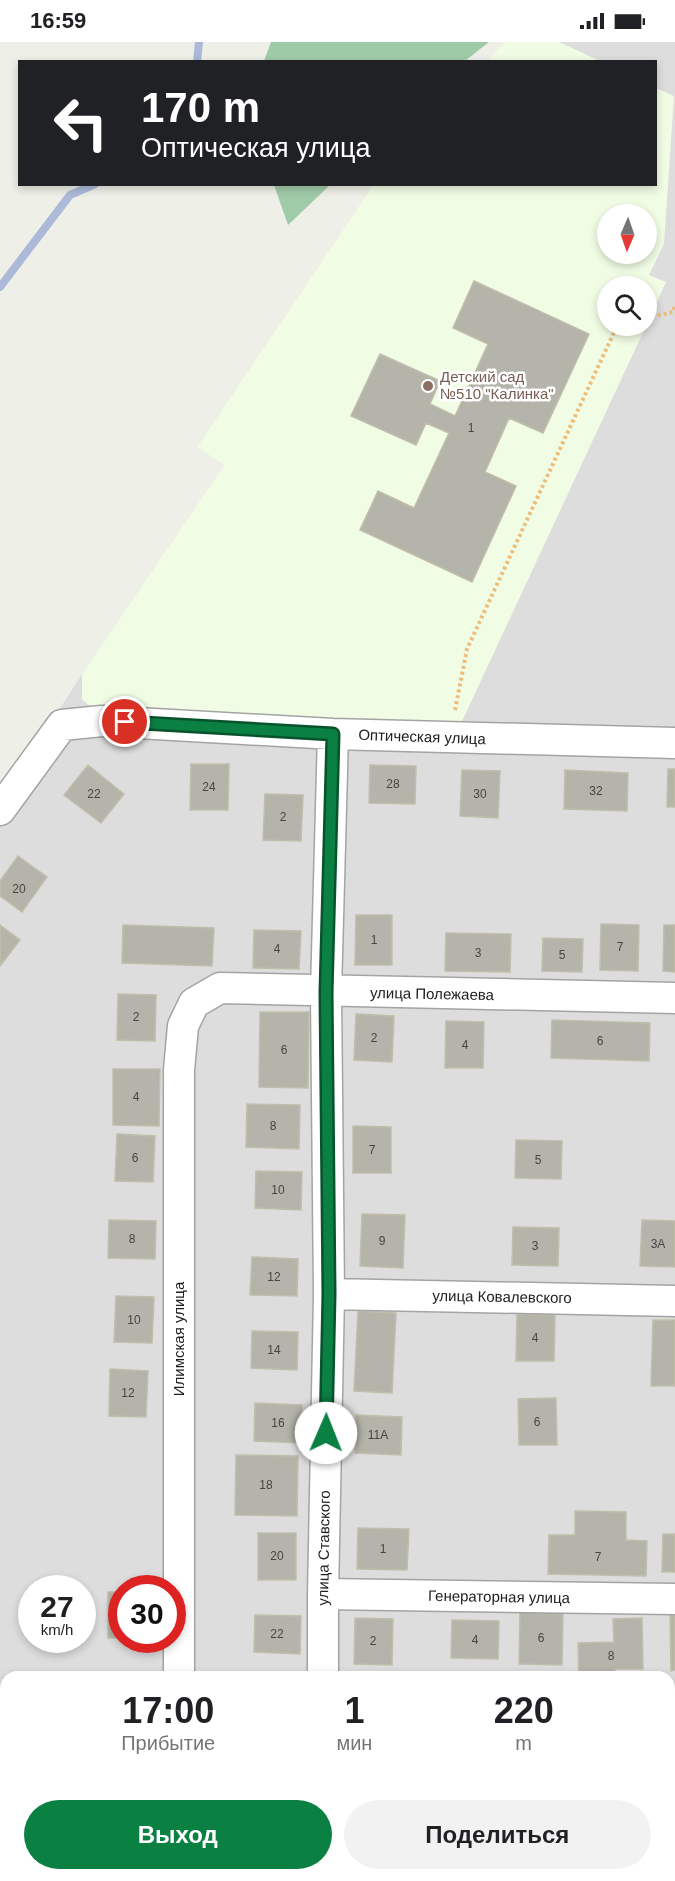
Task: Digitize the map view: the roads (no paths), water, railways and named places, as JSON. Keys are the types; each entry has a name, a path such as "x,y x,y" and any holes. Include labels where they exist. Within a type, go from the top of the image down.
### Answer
{"street":[{"name":"Оптическая улица","path":"0,810 62,725 102,720 333,734 675,743"},
{"name":"улица Ставского","path":"323,1671 329,1294 326,992 333,734"},
{"name":"улица Полежаева","path":"194,1004 220,988 675,998"},
{"name":"Илимская улица","path":"179,1671 179,1070 183,1026 194,1004"},
{"name":"улица Ковалевского","path":"329,1294 675,1301"},
{"name":"Генераторная улица","path":"323,1594 675,1599"}],"waterway":[{"path":"197,60 199,42"},
{"path":"0,287 70,195 90,186"}],"place":[{"name":"Детский сад №510 \"Калинка\"","path":"428,386"}]}
